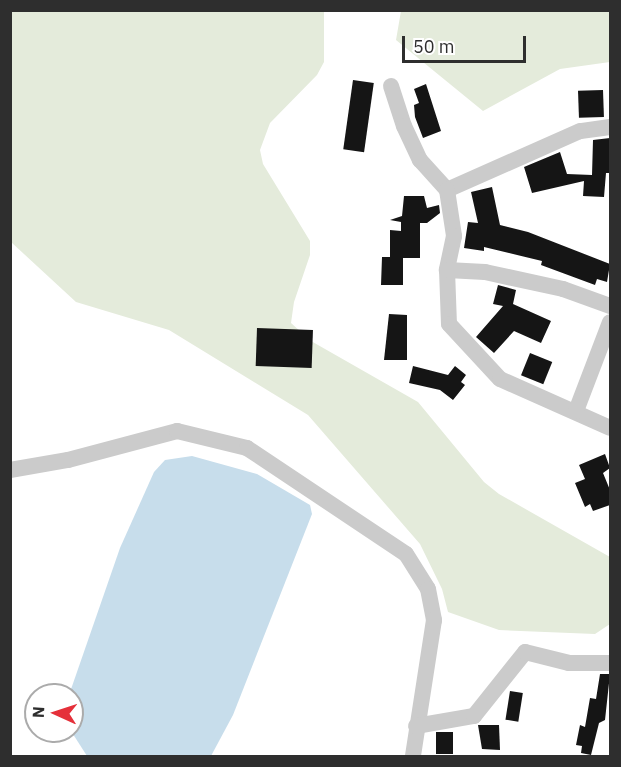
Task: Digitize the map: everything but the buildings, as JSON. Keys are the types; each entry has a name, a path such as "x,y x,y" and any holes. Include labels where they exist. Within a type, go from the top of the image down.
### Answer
{"street":[{"path":"391,86 404,126 420,160 447,190 454,236 447,270 449,324 500,379 610,428"},
{"path":"447,190 580,131 610,127"},
{"path":"447,270 485,272 551,287 610,306"},
{"path":"576,411 610,322"},
{"path":"10,470 68,460 177,431 247,448 406,554 428,589 434,620 413,756"},
{"path":"416,726 474,716 525,652 564,663 610,663"}],"green space":[{"path":"10,11 324,11 324,62 317,75 270,123 260,150 263,164 310,241 310,255 294,302 291,323 311,341 418,402 484,482 499,494 610,557 610,624 595,634 499,630 448,612 442,589 420,544 308,415 169,330 76,302 11,242"},
{"path":"401,11 610,11 610,62 560,69 483,111 396,40"}],"water":[{"path":"192,456 257,474 310,505 312,514 233,715 211,756 87,756 79,743 84,743 84,683 73,683 120,548 154,472 165,460"}]}
